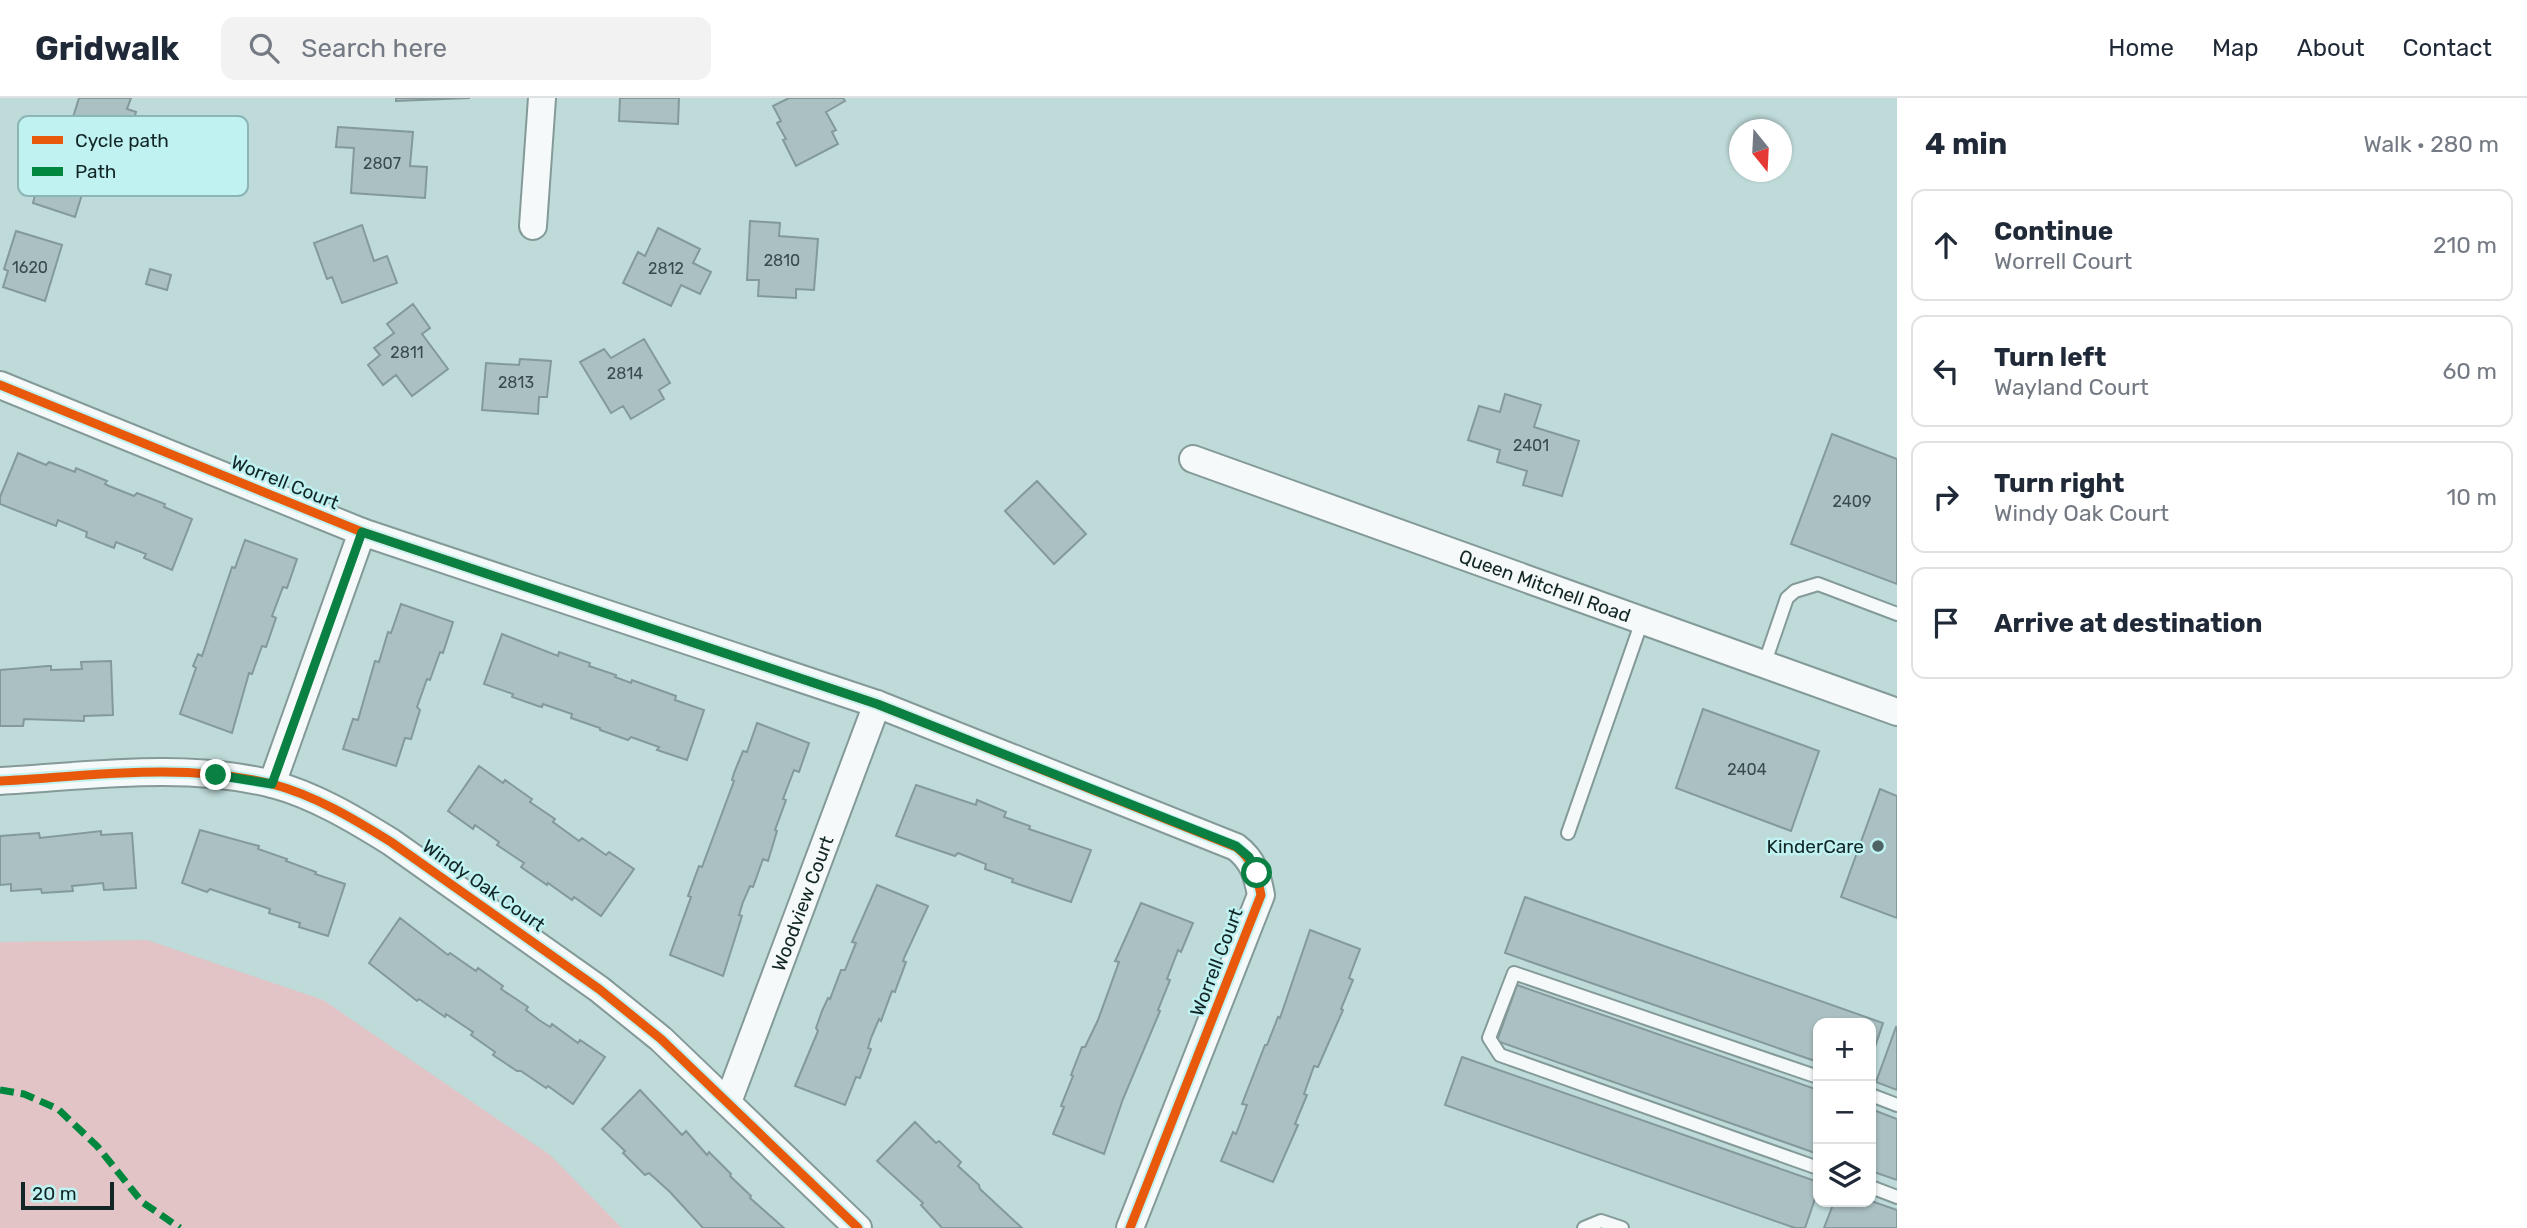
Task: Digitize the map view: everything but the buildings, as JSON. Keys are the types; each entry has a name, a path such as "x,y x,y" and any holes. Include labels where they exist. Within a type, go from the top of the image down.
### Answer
{"street":[{"path":"533,226 542,98"},
{"name":"Worrell Court","path":"0,385 362,532 877,704 1236,846 1249,857 1257,873 1261,895 1130,1228"},
{"name":"Queen Mitchell Road","path":"1193,459 1897,712"},
{"path":"272,784 362,532"},
{"name":"Woodview Court","path":"728,1102 877,704"},
{"name":"Windy Oak Court","path":"0,780 161,772 216,775 272,784 319,801 391,842 599,989 661,1039 858,1228"}],"lane":[{"path":"1764,664 1787,598 1795,591 1818,584 1897,614"},
{"path":"1568,833 1642,621"},
{"path":"1813,1075 1514,973 1489,1038 1500,1055 1813,1166"},
{"path":"1876,1097 1897,1105"},
{"path":"1876,1189 1897,1196"},
{"path":"1584,1228 1601,1222 1622,1228"}],"shaded area":[{"path":"147,940 323,1000 550,1155 622,1228 0,1228 0,942"}],"marked path":[{"path":"0,1090 24,1094 58,1109 97,1146 142,1202 180,1228"}],"cycle path":[{"path":"0,385 362,532 877,704 1236,847 1247,857 1253,868 1261,895 1130,1228"},
{"path":"0,781 136,772 205,774 272,784 303,794 333,809 391,842 599,989 661,1039 858,1228"}],"place":[{"name":"KinderCare","path":"1878,846"}],"route":[{"path":"216,775 272,784 362,532 877,704 1236,846 1249,857 1257,873"}]}
